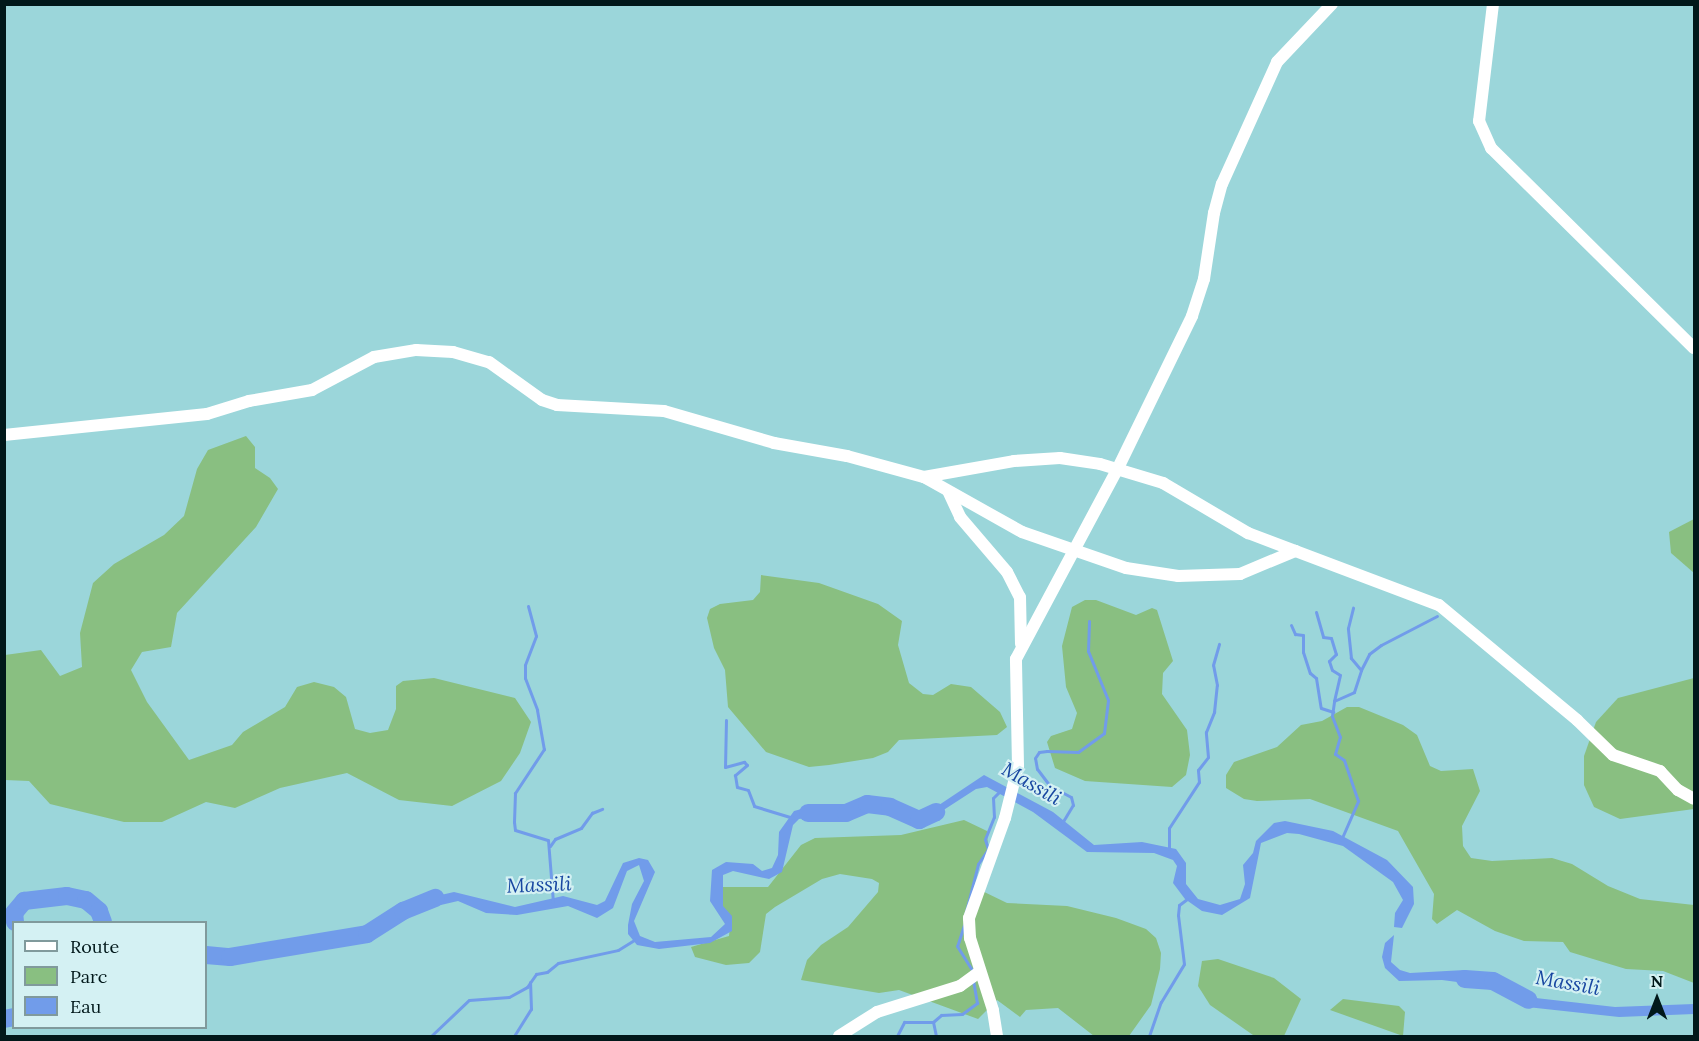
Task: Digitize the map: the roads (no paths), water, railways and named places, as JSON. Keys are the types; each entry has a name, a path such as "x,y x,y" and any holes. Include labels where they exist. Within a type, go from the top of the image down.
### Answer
{"street":[{"path":"1021,648 1118,468 1192,316 1204,279 1214,213 1222,184 1277,62 1332,4"},
{"path":"1493,4 1479,120 1491,148 1695,348"},
{"path":"4,435 207,414 249,401 312,390 374,357 416,350 453,352 489,362 542,400 557,405 664,411 774,443 847,456 924,477 949,493 1023,532 1074,552 1126,568 1178,576 1240,574 1295,551"},
{"path":"924,477 1014,461 1060,458 1118,468 1163,483 1206,512 1295,551 1439,605 1577,720 1613,755 1660,771 1678,790 1695,799"},
{"path":"949,493 960,516 1007,572 1020,597 1021,648 1014,685 1018,766 1005,818 969,918 979,972 993,1010 997,1036"},
{"path":"839,1036 878,1012 960,986 979,972"}],"water":[{"path":"984,775 1053,812 1094,845 1142,842 1176,849 1186,863 1186,884 1198,899 1220,905 1240,899 1245,884 1243,865 1253,853 1256,841 1274,823 1285,821 1333,831 1387,860 1413,887 1414,904 1402,928 1394,927 1395,913 1403,900 1393,882 1343,846 1299,834 1287,833 1261,843 1250,898 1222,915 1202,911 1185,899 1173,883 1177,866 1173,860 1154,853 1087,852 1033,812 987,787 976,789 922,824 915,821 916,815 936,807"},
{"path":"809,807 834,808 826,815 799,819 793,825 782,872 769,879 733,871 723,875 723,906 732,916 732,931 710,943 659,949 637,945 628,934 628,925 632,904 644,881 639,865 627,871 613,908 597,918 568,906 517,915 486,913 458,901 415,911 410,902 454,892 515,907 563,896 597,905 605,901 623,863 639,858 648,860 655,872 634,921 640,936 655,942 711,937 725,924 710,901 712,870 726,862 753,864 762,871 772,868 778,855 779,832 794,811"},
{"path":"1394,935 1391,962 1400,970 1410,973 1465,970 1486,977 1488,986 1442,980 1399,981 1385,968 1382,957 1385,943"},
{"path":"1510,987 1527,997 1615,1007 1694,1004 1694,1014 1619,1017 1527,1007 1513,996"}],"waterway":[{"path":"528,606 536,636 525,665 525,678 537,710 544,749 515,793 514,822 515,830 548,840 553,902"},
{"path":"1341,840 1358,801 1344,760 1335,754 1340,737 1332,716 1334,701 1354,692 1361,670 1351,658 1348,628 1353,608"},
{"path":"1316,612 1323,637 1331,638 1336,654 1329,661 1332,670 1340,675 1334,700"},
{"path":"1361,670 1369,654 1381,645 1437,616"},
{"path":"1062,823 1073,805 1071,797 1050,786 1037,769 1035,758 1039,752 1078,752 1104,733 1108,700 1088,651 1089,621"},
{"path":"1291,625 1295,634 1303,635 1303,652 1310,673 1316,678 1321,708 1333,712"},
{"path":"1169,849 1169,828 1199,782 1198,770 1208,757 1206,732 1214,712 1217,685 1213,665 1219,644"},
{"path":"726,720 725,767 744,762 747,765 735,775 737,787 748,790 754,806 793,818"},
{"path":"964,919 978,864 988,849 985,839 994,817 993,798 1000,791"},
{"name":"Massili","path":"808,813 846,813 867,804 890,807 919,820 936,812"},
{"path":"550,846 555,839 581,828 592,813 602,809"},
{"name":"Massili","path":"15,921 14,913 24,901 67,896 86,900 99,911 103,921"},
{"name":"Massili","path":"207,955 230,957 367,934 403,911 435,898"},
{"path":"1149,1036 1161,1002 1184,964 1178,915 1179,905 1187,899"},
{"path":"964,925 957,946 973,972"},
{"path":"431,1036 469,1000 509,997 527,987 536,974 547,972 558,963 618,950 634,940"},
{"name":"Massili","path":"1465,979 1493,981 1528,1000"},
{"path":"936,1036 933,1022 941,1015 962,1014 977,1003 973,981"},
{"path":"514,1036 531,1009 530,982"},
{"name":"Massili","path":"4,1019 12,1017"},
{"path":"897,1036 904,1022 933,1022"}]}
